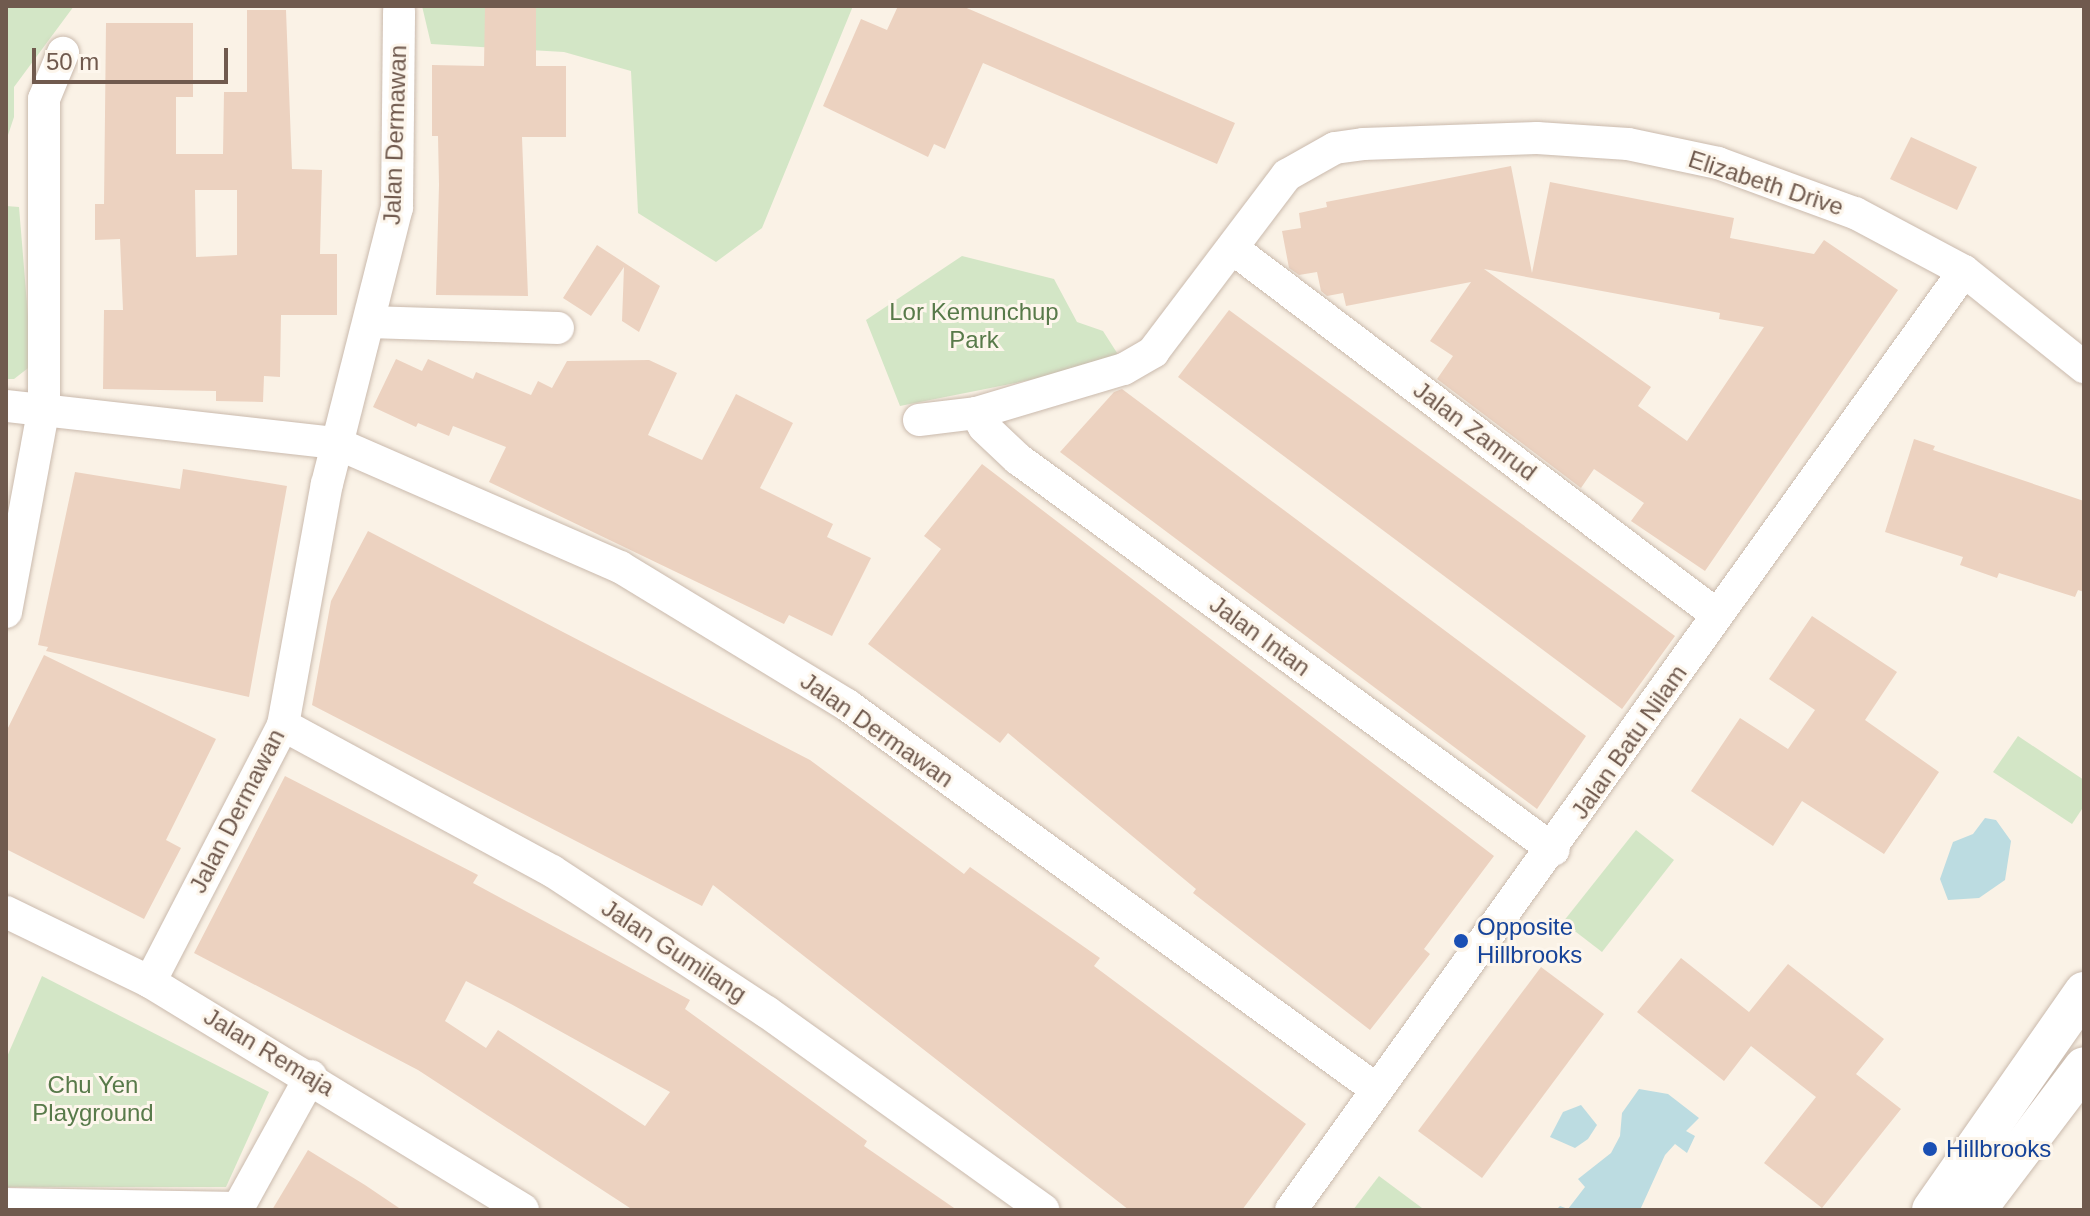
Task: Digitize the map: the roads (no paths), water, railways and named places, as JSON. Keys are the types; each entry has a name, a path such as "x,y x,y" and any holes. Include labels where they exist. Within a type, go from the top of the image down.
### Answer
{"street":[{"name":"Jalan Dermawan","path":"150,982 283,725 336,443 397,208 399,11"},
{"path":"6,612 44,407 44,99 63,53"},
{"name":"Elizabeth Drive","path":"919,420 976,413 1098,379 1153,352 1274,192 1310,158 1335,148 1537,138 1628,144 1718,163 1855,213 1964,271 2084,367"},
{"name":"Jalan Zamrud","path":"1232,248 1717,615"},
{"name":"Jalan Batu Nilam","path":"1291,1210 1376,1089 1554,850 1717,615 1964,271"},
{"path":"369,322 558,328"},
{"name":"Jalan Dermawan","path":"6,406 44,407 336,443 620,567 847,705 1376,1089"},
{"name":"Jalan Intan","path":"976,413 984,427 1018,459 1554,850"},
{"name":"Jalan Gumilang","path":"283,725 552,871 767,1012 1044,1210"},
{"name":"Jalan Remaja","path":"6,912 150,982 311,1076 523,1210"},
{"path":"1932,1210 2084,992"},
{"path":"1976,1210 2084,1067"},
{"path":"6,1204 237,1209 311,1076"}],"water":[{"path":"1985,818 1996,820 2011,841 2005,880 1979,898 1948,900 1940,879 1953,842 1973,834"},
{"path":"1639,1089 1668,1094 1699,1118 1686,1131 1695,1136 1687,1153 1675,1144 1665,1155 1640,1210 1556,1210 1560,1206 1568,1209 1585,1187 1578,1179 1611,1153 1620,1136 1622,1113"},
{"path":"1581,1105 1597,1125 1588,1139 1575,1148 1550,1137 1563,1112"}],"place":[{"name":"Opposite Hillbrooks","path":"1461,941"},
{"name":"Hillbrooks","path":"1930,1149"}],"park label":[{"name":"Lor Kemunchup Park","path":"974,326"},
{"name":"Chu Yen Playground","path":"93,1099"}]}
